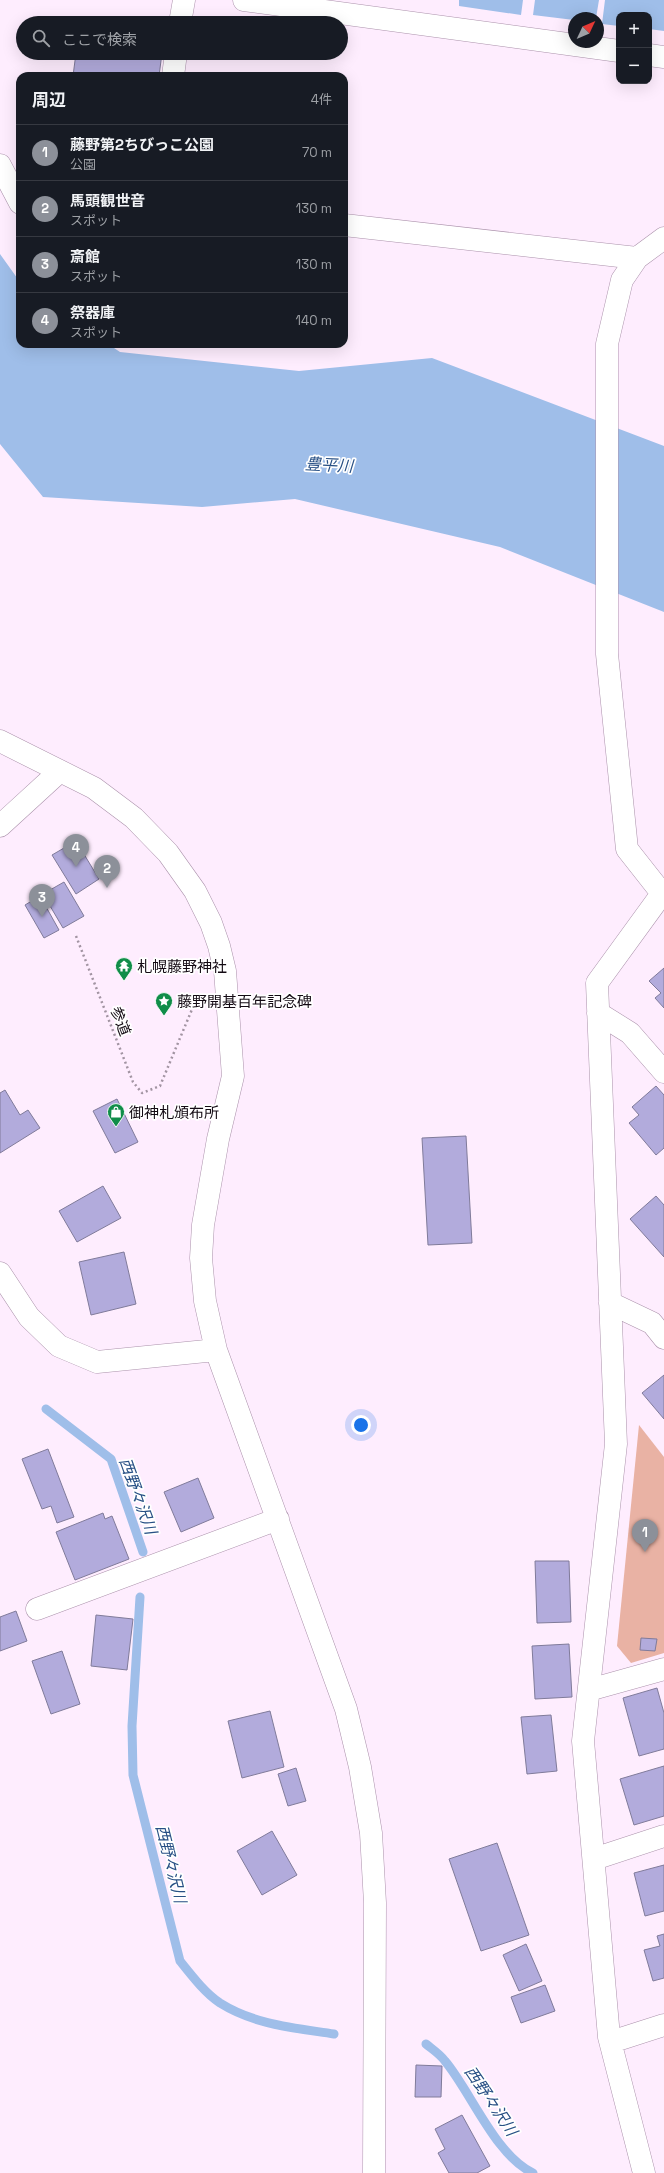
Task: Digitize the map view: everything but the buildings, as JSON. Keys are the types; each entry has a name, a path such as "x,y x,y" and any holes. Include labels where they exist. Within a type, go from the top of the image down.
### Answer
{"street":[{"path":"181,16 184,0"},
{"path":"244,0 616,50"},
{"path":"652,55 664,57"},
{"path":"174,72 175,60"},
{"path":"0,165 16,195"},
{"path":"348,225 654,249"},
{"path":"644,2173 611,2042 583,1741 616,1444 597,983 663,895 627,849 607,654 607,344 622,280 654,249"},
{"path":"0,741 94,788 134,818 168,853 195,891 211,923 219,946 225,970 233,1076 218,1138 203,1225 200,1258 205,1301 216,1350 346,1709 360,1768 371,1833 375,1903 374,2173"},
{"path":"0,826 60,771"},
{"path":"598,1013 630,1033 664,1072"},
{"path":"0,1273 29,1317 59,1346 97,1362 216,1350"},
{"path":"610,1303 652,1323 664,1338"},
{"path":"37,1609 278,1520"},
{"path":"589,1690 664,1668"},
{"path":"594,1859 664,1836"},
{"path":"611,2042 664,2026"}],"path":[{"name":"参道","path":"76,936 133,1082 142,1093 160,1086 202,988"}],"shaded area":[{"path":"639,1425 664,1457 664,1653 631,1663 617,1646"}],"water":[{"path":"459,0 523,0 521,15 459,6"},
{"path":"535,0 599,0 597,12 568,12 568,19 533,15"},
{"path":"605,0 664,0 664,31 652,29 652,12 616,12 616,26 604,24"},
{"name":"豊平川","path":"0,254 16,276 16,348 114,348 120,352 299,371 432,358 664,446 664,612 500,547 295,499 202,507 43,497 0,444"}],"waterway":[{"name":"西野々沢川","path":"46,1409 111,1459 143,1552"},
{"name":"西野々沢川","path":"140,1597 132,1726 133,1775 180,1961 209,1994 220,2003 233,2010 261,2021 334,2034"},
{"name":"西野々沢川","path":"426,2044 445,2061 455,2074 495,2138 519,2164 533,2173"}],"place":[{"name":"祭器庫","path":"76,867"},
{"name":"馬頭観世音","path":"107,888"},
{"name":"斎館","path":"42,917"},
{"name":"札幌藤野神社","path":"124,981"},
{"name":"藤野開基百年記念碑","path":"164,1016"},
{"name":"御神札頒布所","path":"116,1127"},
{"name":"藤野第2ちびっこ公園","path":"645,1552"}]}
